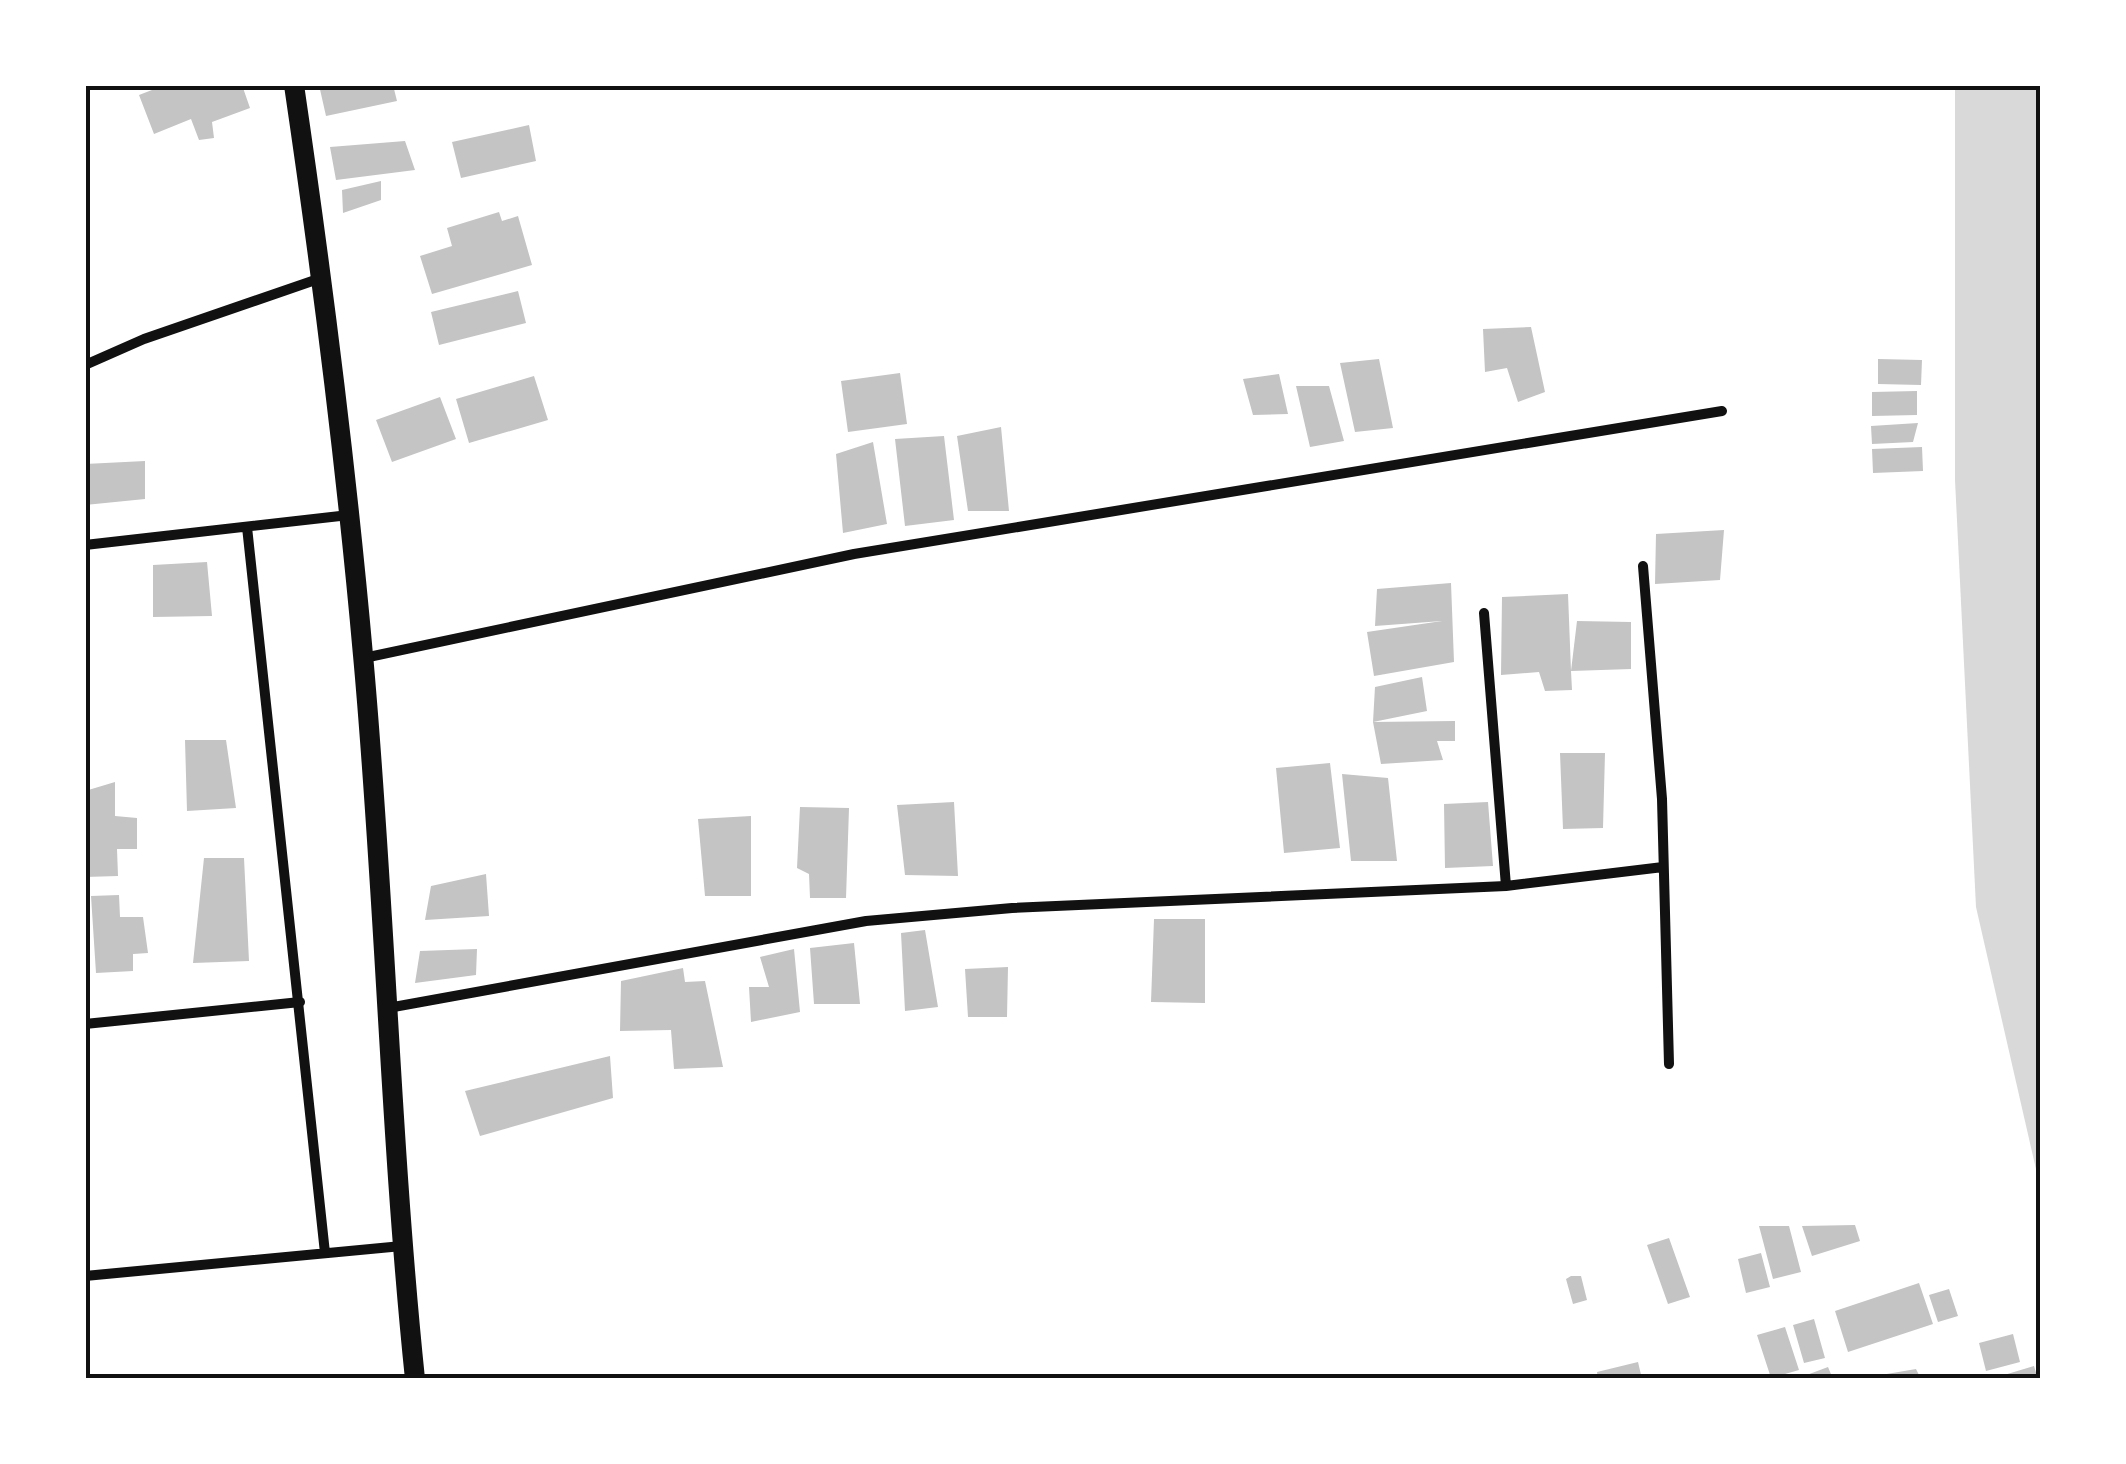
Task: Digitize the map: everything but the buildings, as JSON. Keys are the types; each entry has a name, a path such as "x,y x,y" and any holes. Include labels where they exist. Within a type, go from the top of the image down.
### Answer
{"main road":[{"path":"294,85 322,278 363,658 402,1246 415,1379"}],"street":[{"path":"85,365 144,339 322,278"},
{"path":"363,658 854,554 1722,412"},
{"path":"85,545 349,515"},
{"path":"247,527 325,1253"},
{"path":"1642,566 1662,799 1669,1064"},
{"path":"1484,612 1506,886"},
{"path":"388,1008 866,922 1012,908 1506,886 1663,867"},
{"path":"85,1024 300,1002"},
{"path":"85,1276 402,1246"}],"shaded area":[{"path":"1955,85 2041,85 2041,1191 1976,907 1955,480"}]}
